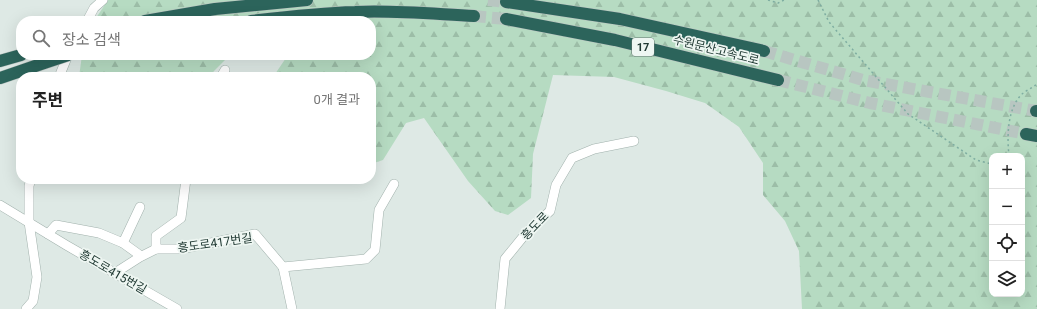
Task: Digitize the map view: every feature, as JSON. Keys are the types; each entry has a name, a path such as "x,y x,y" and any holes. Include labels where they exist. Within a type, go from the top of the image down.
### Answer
{"highway":[{"path":"174,16 215,9 307,0"},
{"name":"수원문산고속도로","path":"506,2 620,19 764,51"},
{"path":"292,16 356,12 418,12 474,16"},
{"name":"수원문산고속도로","path":"506,19 615,40 778,80"},
{"path":"0,62 16,57"},
{"path":"18,72 53,60"},
{"path":"0,78 16,73"}],"street":[{"path":"89,16 94,8 103,0"},
{"path":"61,72 66,60"},
{"name":"흥도로","path":"500,309 505,259 527,232 550,211 556,185 572,158 594,149 634,141"},
{"path":"26,309 33,301 37,277 29,222 30,184"},
{"path":"156,249 156,236 181,218 185,184"},
{"path":"283,267 366,260 375,250 379,210 394,184"},
{"name":"흥도로415번길","path":"0,205 177,309"},
{"path":"123,243 140,206"},
{"name":"흥도로415번길","path":"48,234 56,226 99,233 123,243 141,256"},
{"name":"흥도로417번길","path":"115,273 141,256 156,249 181,249 255,234 283,267 292,309"}],"path":[{"path":"768,0 778,3 784,0"},
{"path":"818,0 829,22 908,114 976,160 989,163"},
{"path":"1009,153 1008,141 1010,119 1014,103 1022,94 1037,84"}],"green space":[{"path":"108,0 1037,0 1037,309 802,309 799,251 785,221 763,195 763,163 739,127 705,103 614,77 553,75 533,154 531,198 508,215 495,211 468,181 424,118 406,123 383,160 376,162 376,72 276,72 285,60 376,60 376,16 97,16"},
{"path":"81,60 225,60 213,72 80,72"}],"tunnel":[{"path":"488,0 506,2"},
{"path":"474,16 506,19"},
{"path":"764,51 863,80 1036,111"},
{"path":"778,80 870,103 1026,134"}]}
